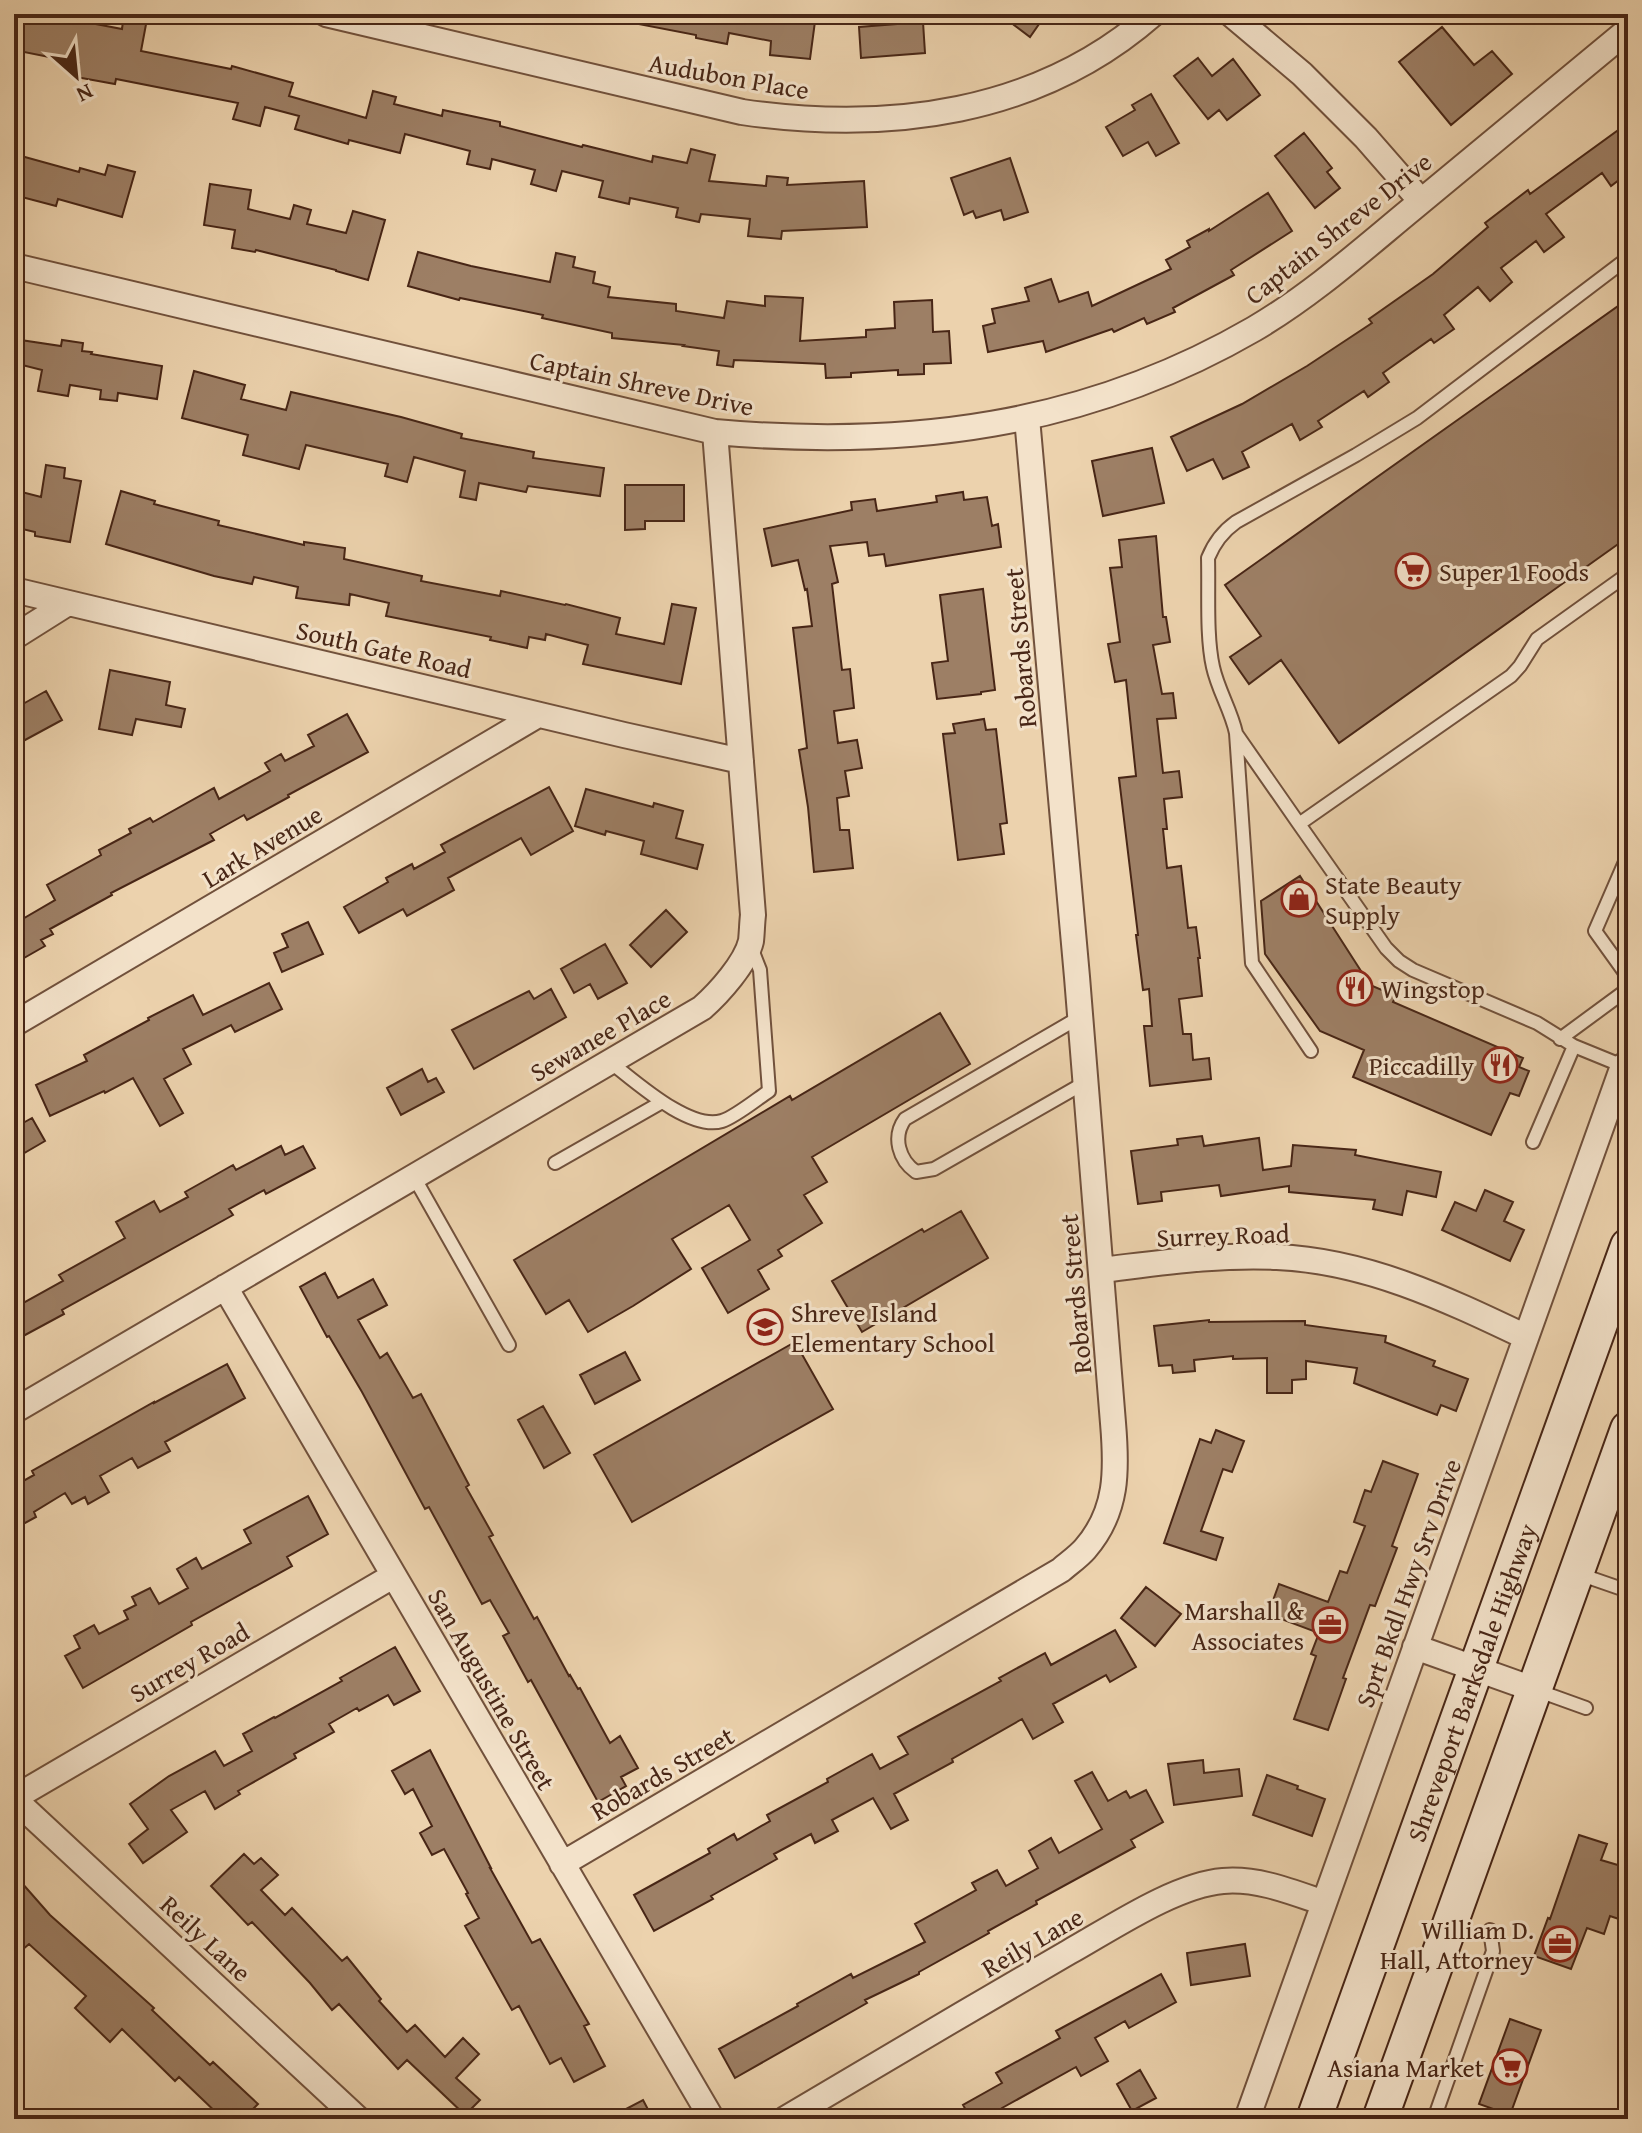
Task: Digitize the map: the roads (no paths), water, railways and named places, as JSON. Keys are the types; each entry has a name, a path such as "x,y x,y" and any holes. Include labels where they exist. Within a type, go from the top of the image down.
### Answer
{"main road":[{"name":"Shreveport Barksdale Highway","path":"1314,2119 1628,1246"},
{"path":"1380,2119 1628,1429"}],"street":[{"name":"Audubon Place","path":"326,14 742,112 812,120 847,120 943,113 1027,89 1093,57 1153,14"},
{"path":"1231,14 1313,84 1421,201"},
{"name":"Captain Shreve Drive","path":"14,266 715,432 774,437 860,438 945,431 1027,418 1113,395 1185,365 1255,328 1321,284 1628,30"},
{"name":"Robards Street","path":"562,1864 1061,1570 1085,1550 1102,1524 1113,1494 1116,1457 1027,418"},
{"name":"Sewanee Place","path":"14,1411 702,1008 734,974 750,944 753,915 715,432"},
{"name":"South Gate Road","path":"14,590 741,761"},
{"path":"14,637 68,603"},
{"name":"Lark Avenue","path":"14,1024 538,715"},
{"name":"Sprt Bkdl Hwy Srv Drive","path":"1247,2119 1625,1067"},
{"name":"Surrey Road","path":"1101,1270 1230,1257 1279,1257 1332,1264 1430,1292 1526,1337"},
{"name":"San Augustine Street","path":"225,1287 712,2119"},
{"name":"Surrey Road","path":"14,1798 393,1576"},
{"path":"1415,1647 1533,1689"},
{"name":"Reily Lane","path":"14,1798 358,2119"},
{"name":"Reily Lane","path":"785,2119 1123,1922 1196,1885 1224,1881 1254,1882 1324,1903"}],"lane":[{"path":"1311,1051 1252,963 1236,733 1215,677 1211,655 1208,558 1218,538 1236,522 1417,418 1628,258"},
{"path":"1299,824 1511,676 1537,639 1628,574"},
{"path":"1236,733 1386,948 1399,961 1413,970 1537,1023 1574,1046 1625,1067"},
{"path":"1628,855 1595,931 1628,977"},
{"path":"610,1062 677,1112 708,1122 723,1121 769,1091 760,970 750,944"},
{"path":"1560,1039 1628,989"},
{"path":"1080,1017 905,1119 898,1144 908,1166 916,1172 934,1169 1086,1082"},
{"path":"1533,1142 1574,1046"},
{"path":"555,1163 662,1102"},
{"path":"414,1177 509,1345"},
{"path":"1576,1573 1628,1591"},
{"path":"1533,1689 1586,1708"},
{"path":"1434,2119 1493,1951 1490,1930"}],"place":[{"name":"Super 1 Foods","path":"1413,571"},
{"name":"State Beauty Supply","path":"1299,899"},
{"name":"Wingstop","path":"1355,988"},
{"name":"Piccadilly","path":"1500,1065"},
{"name":"Shreve Island Elementary School","path":"765,1327"},
{"name":"Marshall & Associates","path":"1330,1625"},
{"name":"William D. Hall, Attorney","path":"1560,1944"},
{"name":"Asiana Market","path":"1510,2067"}]}
